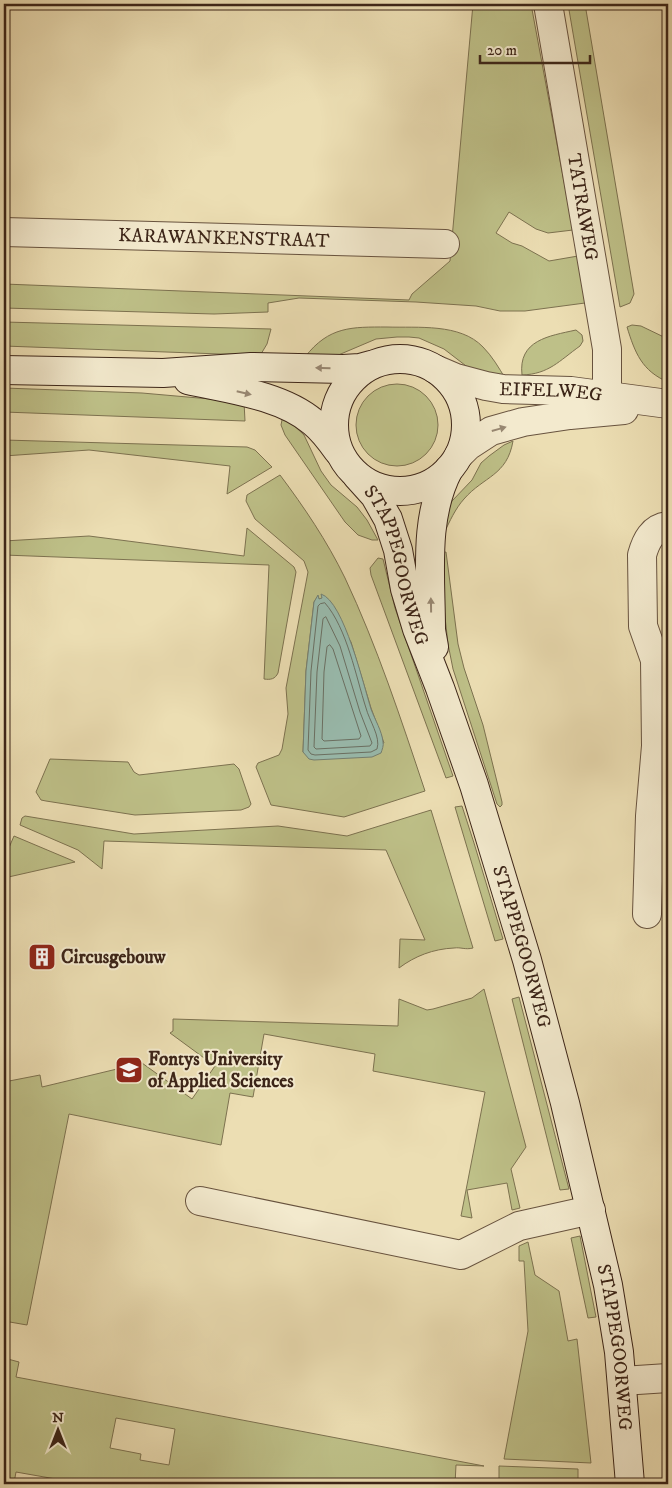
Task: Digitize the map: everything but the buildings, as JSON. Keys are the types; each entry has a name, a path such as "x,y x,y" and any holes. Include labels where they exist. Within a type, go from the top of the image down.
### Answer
{"street":[{"name":"TATRAWEG","path":"548,4 606,343 607,403"},
{"name":"KARAWANKENSTRAAT","path":"4,232 445,244"},
{"path":"4,370 162,374 251,367 360,368 403,359 420,362 434,369 457,392 463,407 466,424 464,440 454,462 437,480 424,487 410,490 396,492 382,489 368,484 357,476 321,429 312,420 291,408 257,396 162,374"},
{"path":"339,453 333,425 335,410 347,385 357,375 371,366"},
{"name":"EIFELWEG","path":"434,369 470,383 503,389 572,391 607,403"},
{"name":"EIFELWEG","path":"454,462 468,446 491,431 523,422 607,403 668,406"},
{"name":"STAPPEGOORWEG","path":"440,688 432,630 431,533 433,510 437,495 454,462"},
{"name":"STAPPEGOORWEG","path":"357,476 375,496 388,519 398,550 405,589 417,629 474,785 527,960 565,1102 608,1285 619,1352 630,1484"},
{"path":"647,914 650,816 662,746 655,660 643,626 642,555 645,544 652,534 660,527 668,526"},
{"path":"200,1201 461,1255 519,1226 591,1210"},
{"path":"622,1381 668,1378"}],"green space":[{"path":"473,4 531,4 573,230 548,233 536,229 509,212 496,233 549,261 578,256 585,303 525,311 500,311 476,306 416,302 299,298 268,303 268,312 214,314 4,308 4,284 409,300 412,294 450,261"},
{"path":"568,4 585,4 634,294 630,303 620,307"},
{"path":"4,322 271,329 267,344 261,354 220,354 4,346"},
{"path":"632,325 641,326 668,339 668,382 659,378 641,360 633,345 627,327"},
{"path":"363,327 425,327 451,330 474,339 492,358 505,378 470,369 444,349 419,338 397,337 376,339 336,356 305,357 323,339 342,330"},
{"path":"576,330 582,335 583,341 580,346 560,362 547,369 522,375 522,363 530,347 546,338"},
{"path":"397,384 413,388 426,396 434,409 438,425 434,441 426,454 413,462 397,466 381,462 368,454 360,441 356,425 360,409 368,396 381,388"},
{"path":"4,388 142,393 244,402 245,421 4,412"},
{"path":"283,415 304,435 321,471 331,485 357,507 378,540 358,535 345,522 285,435 281,425"},
{"path":"4,440 247,447 255,450 272,467 227,494 230,466 89,450 4,456"},
{"path":"513,441 506,462 464,499 455,511 444,533 442,520 452,501 472,480 481,463 504,445"},
{"path":"280,475 323,538 345,578 368,630 398,710 425,791 344,817 271,805 256,767 258,763 279,755 282,749 288,714 286,688 308,572 304,561 255,519 246,501 247,495","holes":["318,596 319,599 322,598 351,642 384,743 303,752 306,671 314,602"]},
{"path":"247,528 294,567 296,572 278,673 276,677 271,679 264,679 269,565 4,555 4,541 89,536 244,556"},
{"path":"446,552 458,644 483,725 502,802 500,807 497,804 453,669 448,644 438,553"},
{"path":"378,558 383,559 395,608 453,776 446,778 371,575 370,568"},
{"path":"50,759 128,762 134,772 139,775 234,764 239,769 251,804 249,807 241,810 135,815 41,800 36,792"},
{"path":"462,806 503,939 495,941 455,807"},
{"path":"431,810 473,948 456,948 432,952 411,960 399,968 400,939 425,940 386,850 104,841 102,869 78,850 20,825 22,818 25,816 134,834 278,826 347,836"},
{"path":"14,836 75,862 4,878 4,859"},
{"path":"484,989 526,1147 511,1169 520,1208 512,1210 507,1183 467,1190 472,1218 461,1216 485,1092 373,1071 375,1054 264,1034 253,1097 230,1093 221,1145 69,1114 27,1325 4,1321 4,1082 40,1075 42,1087 142,1063 192,1099 215,1066 170,1033 173,1031 173,1019 398,1026 399,999 427,1010 472,998"},
{"path":"519,997 569,1189 560,1190 512,999"},
{"path":"580,1236 596,1317 588,1318 571,1238"},
{"path":"528,1242 535,1275 559,1291 568,1341 577,1339 591,1463 504,1459 528,1331 524,1261 519,1261 519,1246"},
{"path":"4,1358 19,1362 16,1377 484,1466 456,1465 455,1484 84,1484 16,1472 14,1483 4,1481","holes":["116,1418 175,1429 169,1465 140,1460 141,1454 110,1448"]},
{"path":"499,1466 578,1469 578,1484 499,1484"}],"water":[{"path":"321,594 329,600 338,612 345,628 381,734 383,745 381,753 372,757 314,760 309,759 303,752 306,671 314,602 318,595 319,599 322,598"}],"place":[{"name":"Circusgebouw","path":"42,957"},
{"name":"Fontys University of Applied Sciences","path":"129,1070"}]}
